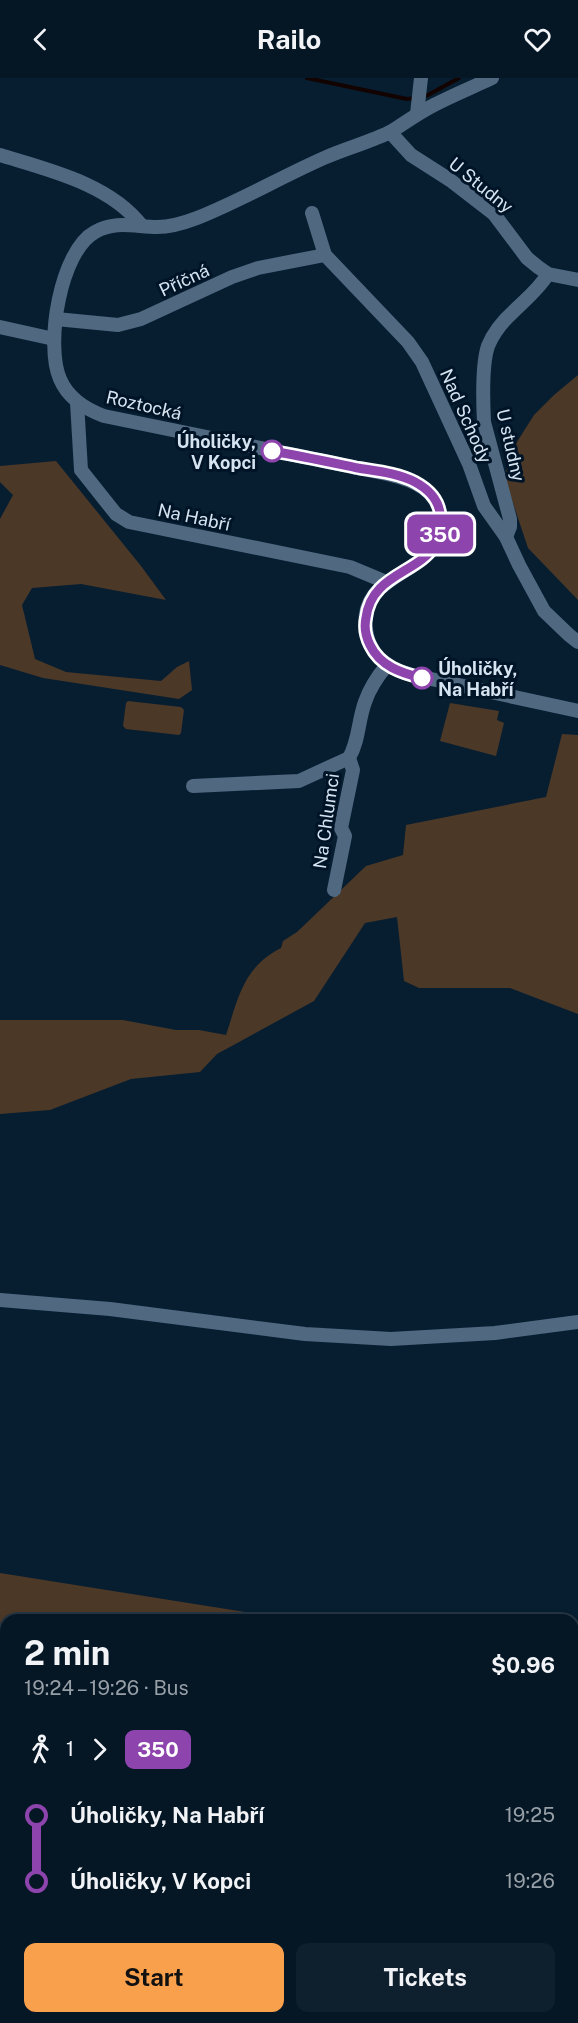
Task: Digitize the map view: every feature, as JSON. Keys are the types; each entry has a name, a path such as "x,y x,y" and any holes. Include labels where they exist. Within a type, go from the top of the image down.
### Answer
{"street":[{"name":"Roztocká","path":"387,665 371,648 365,625 370,603 386,582 434,548 441,526 438,505 431,494 418,484 387,474 115,418 91,411 77,402 60,381 55,364 56,319 68,267 74,254 87,237 94,232 117,224 166,227 197,218 324,158 390,132 418,110 492,78"},
{"path":"418,110 420,84"},
{"name":"U Studny","path":"390,132 411,155 450,180 494,214 527,258 548,274 578,280"},
{"path":"0,155 57,173 97,190 132,212 142,226"},
{"name":"Nad Schody","path":"312,213 325,255 408,342 422,362 469,464 484,506 506,537 544,611 578,642"},
{"name":"Příčná","path":"56,319 118,325 141,319 232,277 258,268 325,255"},
{"name":"U studny","path":"506,537 510,519 484,422 486,353 494,334 510,314 543,284 548,274"},
{"path":"0,327 54,339"},
{"name":"Na Habří","path":"77,402 81,470 116,514 129,522 350,567 386,582"},
{"path":"387,665 408,675 578,711"},
{"name":"Na Chlumci","path":"193,786 299,781 350,758 355,748 364,704 374,681 387,665"},
{"name":"Na Chlumci","path":"334,890 345,836 341,828 353,770 350,758"},
{"path":"0,1300 110,1309 305,1334 391,1340 495,1333 578,1322"}],"shaded area":[{"path":"578,375 578,600 528,548 505,479 510,453 534,415"},
{"path":"56,461 166,600 81,584 32,588 22,605 35,659 66,672 161,681 177,667 189,661 192,690 179,699 43,678 0,665 0,519 13,495 0,482 0,466"},
{"path":"128,701 181,707 184,710 181,733 179,735 126,729 123,726"},
{"path":"450,703 499,711 497,720 504,723 496,756 440,741"},
{"path":"562,734 578,735 578,1014 510,988 419,988 404,981 397,917 365,923 314,1001 217,1054 200,1072 131,1079 50,1110 0,1114 0,1020 123,1020 176,1030 199,1030 226,1035 239,997 250,974 268,956 281,948 283,941 297,932 366,866 403,855 406,825 546,797"},
{"path":"0,1573 258,1614 0,1614"}],"waterway":[{"path":"307,78 407,99 415,98"},
{"path":"422,96 459,78"}],"bus line":[{"name":"350","path":"272,451 398,476 418,484 433,496 441,515 441,530 437,543 430,553 386,582 377,592 367,609 365,625 368,641 377,656 396,670 422,678"}],"place":[{"name":"Úholičky, V Kopci","path":"272,451"},
{"name":"Úholičky, Na Habří","path":"422,678"}]}
